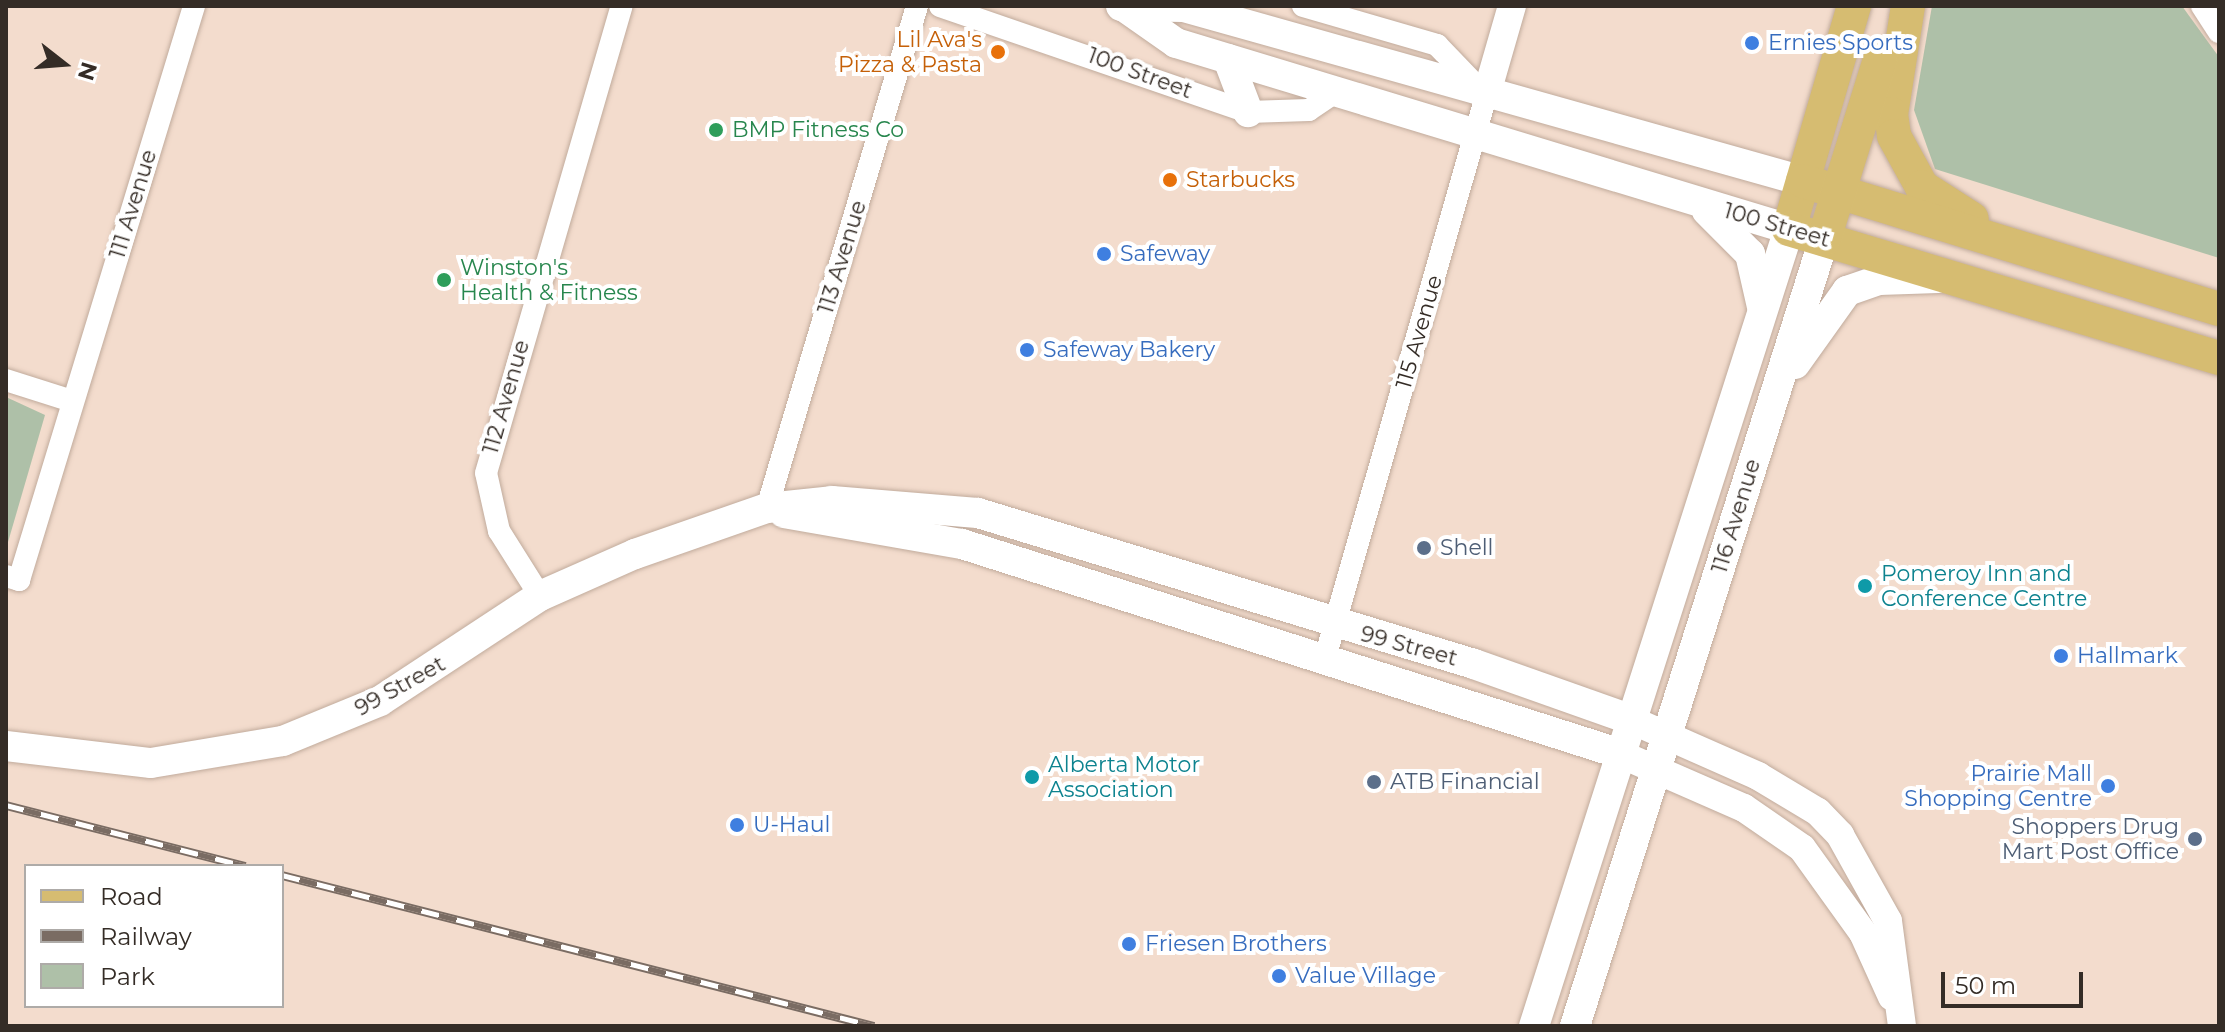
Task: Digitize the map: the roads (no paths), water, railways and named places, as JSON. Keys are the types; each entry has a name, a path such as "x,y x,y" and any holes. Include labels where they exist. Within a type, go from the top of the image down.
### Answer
{"main road":[{"name":"116 Avenue","path":"1534,1026 1618,753 1789,229 1854,6"},
{"name":"116 Avenue","path":"1575,1026 1670,736 1771,403 1897,6"},
{"path":"1908,6 1891,114 1900,155 1934,199 2023,250"},
{"name":"100 Street","path":"1123,7 1184,7 1486,96 1803,181 2219,309"},
{"name":"100 Street","path":"1123,7 1176,43 1337,91 1476,139 1685,198 2219,358"},
{"path":"1228,59 1248,112"},
{"path":"1685,198 1736,234 1758,276 1763,309"},
{"path":"1771,403 1847,291 1879,280 1948,277"},
{"name":"99 Street","path":"6,746 151,763 283,741 391,695 540,596 767,508 866,501 978,513 1334,625 1474,664 1629,719"},
{"name":"99 Street","path":"767,508 841,528 962,544 1618,753"}],"street":[{"name":"111 Avenue","path":"6,576 19,580 194,6"},
{"name":"112 Avenue","path":"540,596 499,531 486,473 622,6"},
{"name":"113 Avenue","path":"767,508 917,6"},
{"name":"100 Street","path":"940,6 1248,112 1309,110 1337,91"},
{"path":"1303,6 1437,45 1486,96"},
{"name":"115 Avenue","path":"1325,658 1512,6"},
{"path":"2202,6 2219,32"},
{"path":"6,380 72,401"},
{"name":"99 Street","path":"1629,719 1793,796 1840,835 1888,921 1900,1018"},
{"name":"99 Street","path":"1618,753 1744,808 1802,848 1863,933 1900,1018"}],"railway":[{"path":"6,805 237,864"},
{"path":"284,876 874,1026"}],"place":[{"name":"Ernies Sports","path":"1752,43"},
{"name":"Lil Ava's Pizza & Pasta","path":"998,52"},
{"name":"BMP Fitness Co","path":"716,130"},
{"name":"Starbucks","path":"1170,180"},
{"name":"Safeway","path":"1104,254"},
{"name":"Winston's Health & Fitness","path":"444,280"},
{"name":"Safeway Bakery","path":"1027,350"},
{"name":"Shell","path":"1424,548"},
{"name":"Pomeroy Inn and Conference Centre","path":"1865,586"},
{"name":"Hallmark","path":"2061,656"},
{"name":"Alberta Motor Association","path":"1032,777"},
{"name":"ATB Financial","path":"1374,782"},
{"name":"Prairie Mall Shopping Centre","path":"2108,786"},
{"name":"U-Haul","path":"737,825"},
{"name":"Shoppers Drug Mart Post Office","path":"2195,839"},
{"name":"Friesen Brothers","path":"1129,944"},
{"name":"Value Village","path":"1279,976"}]}
